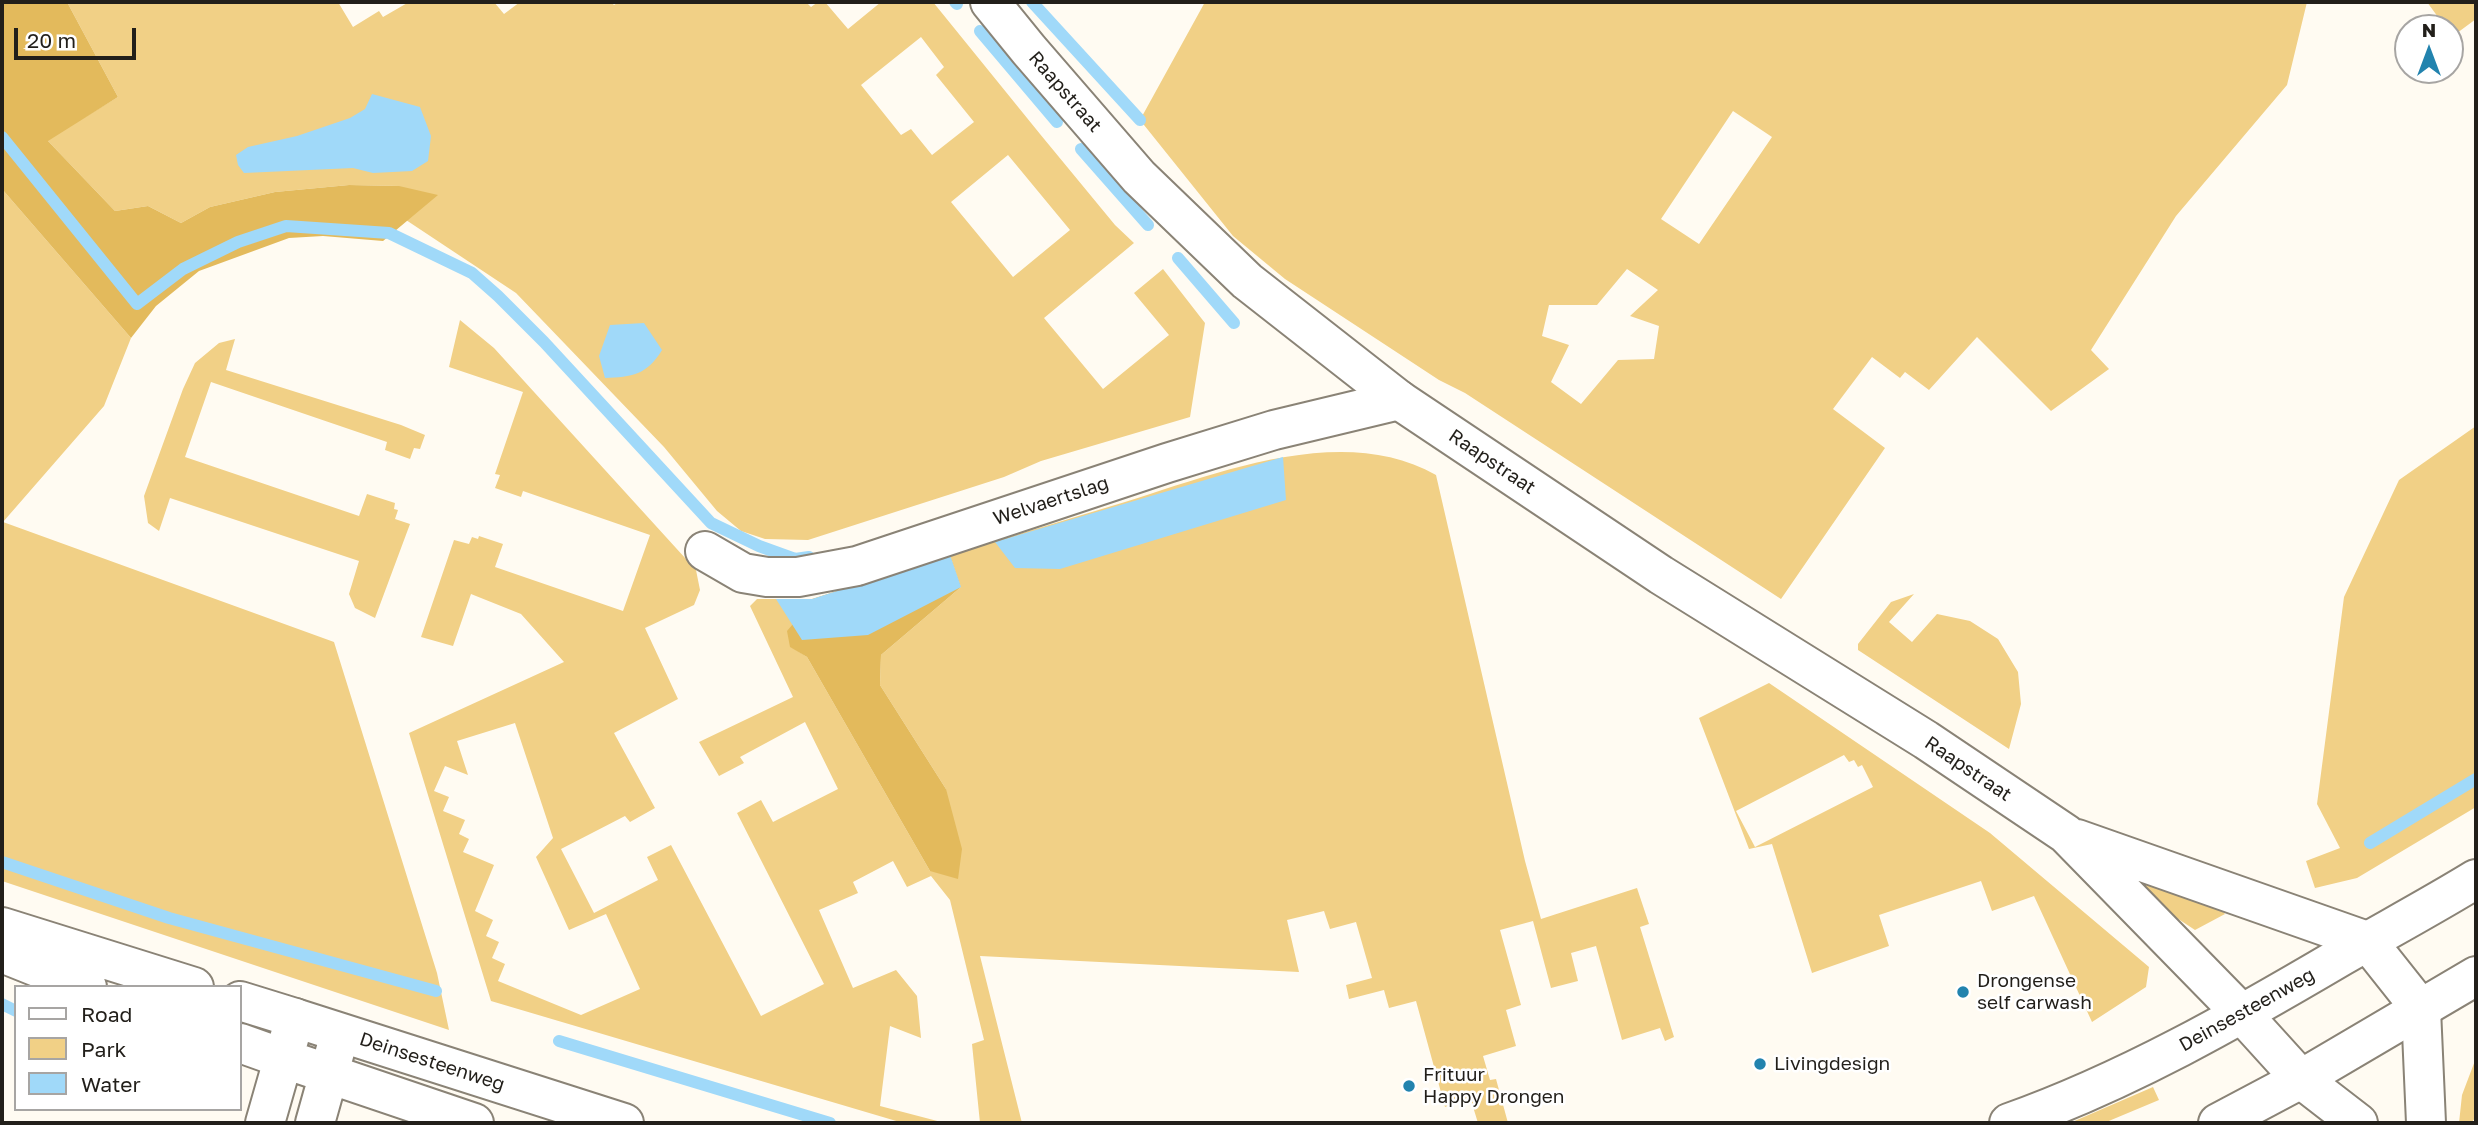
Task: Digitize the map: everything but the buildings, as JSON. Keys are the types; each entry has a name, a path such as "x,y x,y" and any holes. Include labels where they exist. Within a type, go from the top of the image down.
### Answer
{"main road":[{"name":"Raapstraat","path":"990,2 1139,177 1247,281 1399,400 1661,575 1926,740 2066,834 2242,1014 2301,1079 2357,1123"},
{"name":"Welvaertslag","path":"705,551 743,573 767,577 798,577 857,566 1274,430 1399,400"},
{"name":"Raapstraat","path":"2066,834 2367,942"},
{"name":"Deinsesteenweg","path":"2009,1123 2066,1102 2155,1062 2476,879"},
{"path":"2,927 188,985"},
{"path":"2367,942 2421,1009 2426,1123"},
{"path":"2,953 82,985"},
{"path":"2218,1123 2301,1079 2476,976"},
{"name":"Deinsesteenweg","path":"242,1002 624,1123"},
{"path":"265,1123 295,1018"},
{"path":"315,1123 340,1032"},
{"path":"242,1044 474,1123"}],"green space":[{"path":"67,2 338,2 353,27 379,11 383,17 409,2 494,2 504,14 520,2 611,2 614,5 619,2 806,2 811,7 818,2 825,2 848,29 881,2 933,2 1115,225 1134,243 1044,318 1103,389 1169,335 1134,293 1163,269 1205,323 1190,417 1041,461 1004,477 808,540 765,539 741,531 717,511 664,447 516,293 406,220 399,186 349,185 275,192 210,207 181,223 148,206 115,211 47,140 118,97","holes":["921,37 944,67 936,75 974,122 932,155 911,129 901,135 861,85","1008,155 1070,230 1013,277 951,202"]},
{"path":"1205,2 2307,2 2287,85 2176,216 2091,350 2109,369 2051,411 1977,337 1929,390 1905,372 1900,378 1872,357 1833,409 1885,448 1781,599 1285,279 1233,236 1140,120","holes":["1733,111 1772,137 1699,244 1661,219","1627,269 1658,290 1630,316 1659,326 1654,359 1618,360 1581,404 1551,382 1569,345 1542,336 1549,305 1597,305"]},
{"path":"2427,2 2476,2 2476,19 2464,28 2464,14 2436,14"},
{"path":"2,189 131,338 104,406 3,522 334,642 437,973 449,1030 2,881"},
{"path":"460,320 494,348 696,570 700,590 694,605 645,628 678,699 614,733 655,808 630,822 625,816 561,849 594,913 658,880 647,857 671,845 761,1016 824,984 737,813 761,800 773,822 838,789 805,722 740,757 744,763 719,776 699,742 793,697 750,606 757,599 776,599 799,618 790,646 807,657 930,871 946,789 880,685 881,655 961,587 950,555 1240,467 1321,453 1362,453 1400,460 1436,475 1525,861 1541,919 1637,888 1649,924 1640,927 1674,1037 1665,1041 1660,1028 1622,1040 1596,946 1571,953 1578,981 1551,988 1533,921 1500,930 1521,1005 1506,1010 1516,1046 1483,1056 1490,1080 1496,1079 1508,1123 1478,1123 1470,1097 1445,1107 1416,1001 1389,1008 1384,990 1349,999 1346,985 1372,978 1356,922 1330,929 1324,911 1287,920 1299,972 980,956 1022,1123 980,1123 972,1044 984,1040 950,900 931,876 907,887 893,861 853,882 858,893 819,910 853,988 896,970 917,996 921,1038 890,1026 880,1106 945,1123 903,1123 491,1001 409,733 564,662 521,614 471,594 453,646 421,637 454,540 469,544 472,537 478,539 479,536 503,544 495,567 623,611 650,535 523,491 521,497 495,488 500,475 495,474 523,392 449,367","holes":["515,723 553,838 536,857 569,930 606,914 640,989 581,1015 498,981 505,964 492,958 499,942 486,936 493,920 475,911 494,865 463,852 469,839 459,834 465,820 443,811 449,797 434,791 445,766 468,775 457,741"]},
{"path":"235,339 226,370 425,435 420,449 414,448 410,459 385,450 387,442 211,382 185,457 359,516 367,494 395,503 394,509 398,510 395,519 410,524 375,618 355,608 349,594 359,561 170,498 159,531 148,523 144,496 195,363 219,343"},
{"path":"2476,426 2476,807 2357,878 2315,888 2306,861 2340,848 2317,804 2344,597 2399,480"},
{"path":"1914,594 1889,622 1912,642 1937,614 1970,621 1998,639 2018,672 2021,704 2009,749 1858,650 1858,644 1891,602"},
{"path":"1769,683 1990,833 2149,967 2146,987 2092,1022 2034,896 1992,911 1981,881 1879,915 1889,946 1812,973 1772,844 1749,849 1699,718","holes":["1844,755 1849,762 1854,760 1858,767 1862,765 1873,787 1755,847 1736,811"]},
{"path":"2123,862 2208,896 2225,914 2195,930 2142,895"},
{"path":"2476,1058 2476,1117 2471,1123 2459,1123 2462,1095"},
{"path":"2153,1087 2159,1100 2104,1123 2070,1123"}],"shaded area":[{"path":"2,2 67,2 118,97 48,141 115,211 148,206 181,223 210,207 275,192 349,185 399,186 438,195 383,241 323,236 289,238 199,271 156,306 131,338 2,189"},
{"path":"950,555 961,587 881,655 880,685 946,789 962,849 958,879 930,871 807,657 790,647 787,631 798,618 776,599 812,599"}],"water":[{"path":"372,94 420,107 431,136 428,161 412,171 373,173 353,168 244,173 238,165 236,155 248,147 297,136 350,118 365,109"},
{"path":"644,323 662,350 651,365 638,373 605,378 599,356 610,325"},
{"path":"1283,457 1286,500 1060,569 1015,568 995,542"},
{"path":"950,555 961,587 868,635 802,640 776,599 812,599"}],"waterway":[{"path":"1032,2 1140,120"},
{"path":"980,31 1057,122"},
{"path":"2,137 137,304 183,269 238,242 286,226 389,233 472,273 544,342 711,523 759,546 795,559 809,557"},
{"path":"1081,149 1148,225"},
{"path":"1178,258 1234,323"},
{"path":"2370,843 2476,779"},
{"path":"2,862 169,918 436,991"},
{"path":"2,1004 14,1010"},
{"path":"559,1041 830,1123"}],"place":[{"name":"Drongense self carwash","path":"1963,992"},
{"name":"Livingdesign","path":"1760,1064"},
{"name":"Frituur Happy Drongen","path":"1409,1086"}]}
